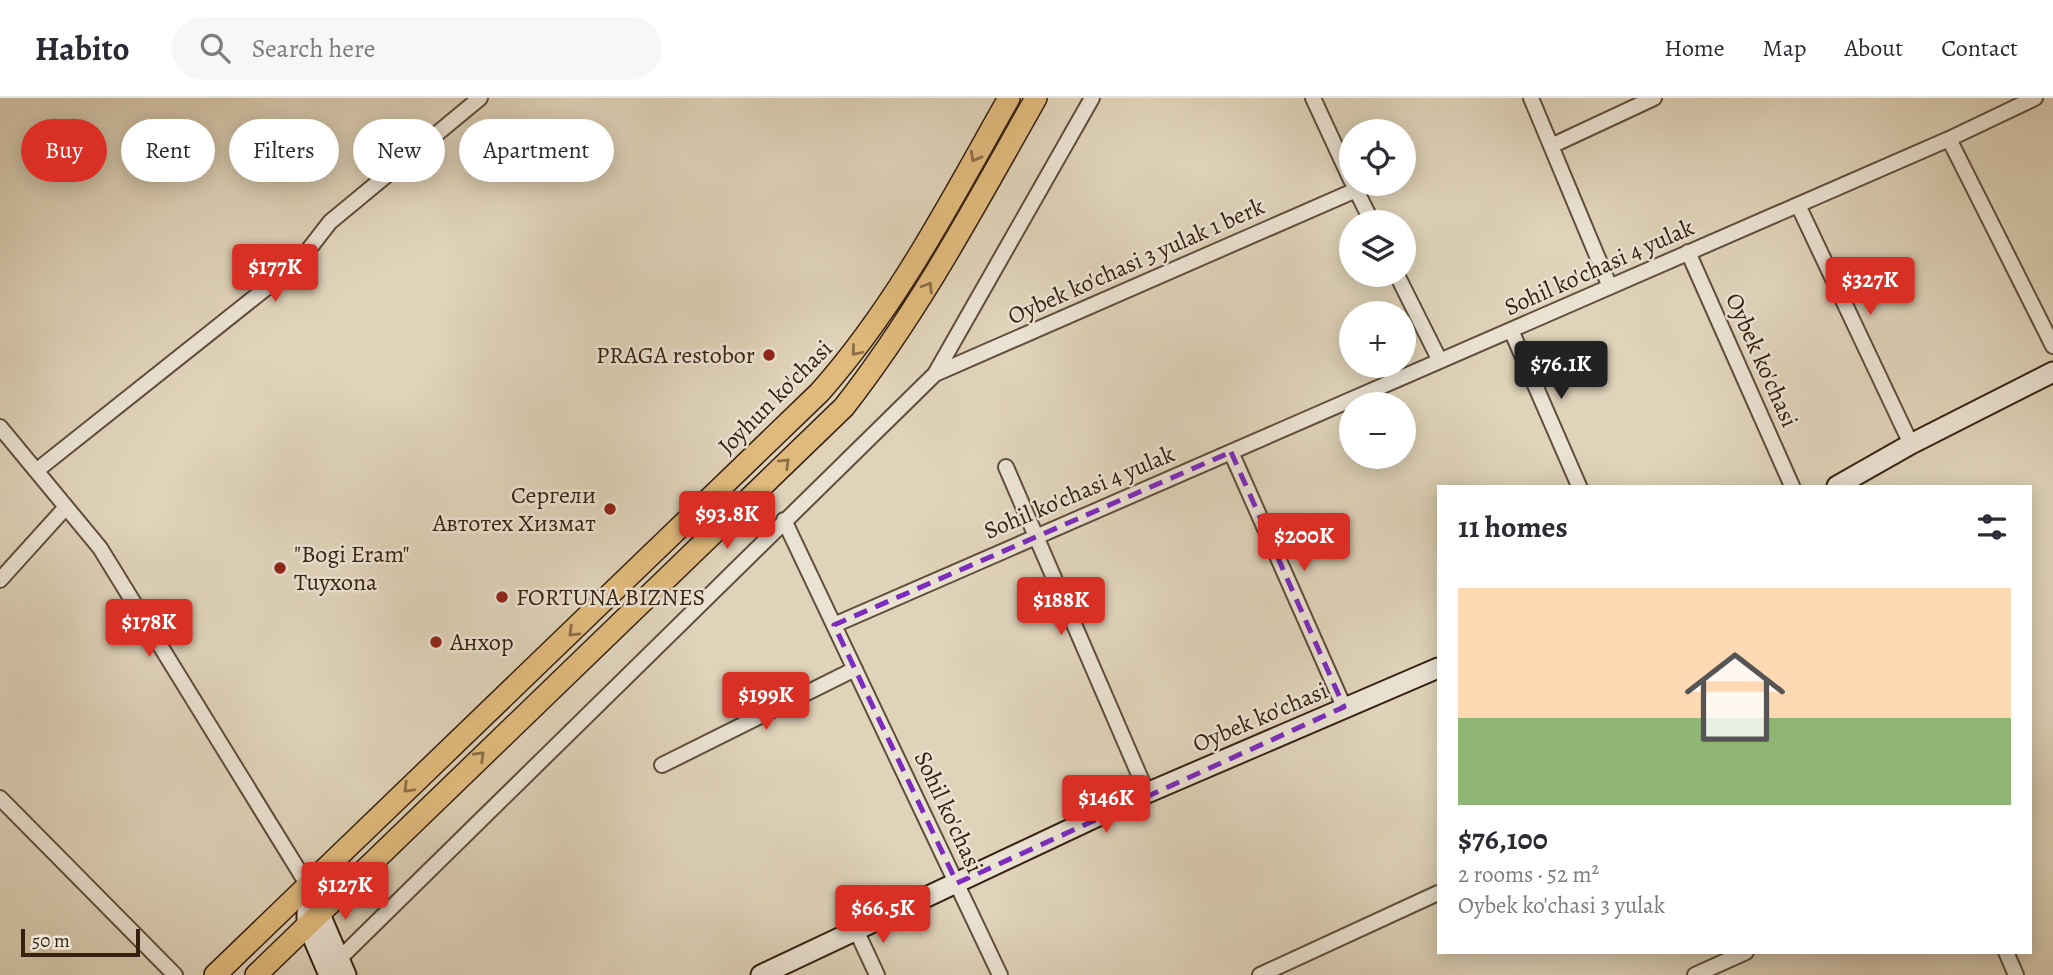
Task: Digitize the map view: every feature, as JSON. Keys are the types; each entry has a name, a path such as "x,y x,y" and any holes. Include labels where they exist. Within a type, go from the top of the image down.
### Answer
{"main road":[{"name":"Joyhun ko'chasi","path":"215,975 532,671 861,347 906,280 1009,98"},
{"path":"256,975 844,407 882,358 930,284 1036,98"}],"street":[{"path":"36,471 299,262 330,222 480,98"},
{"path":"0,427 100,548 307,884 313,918 333,971 784,520 935,374 1092,98"},
{"path":"1313,98 1339,154"},
{"path":"1531,98 1610,287"},
{"path":"1551,146 1654,98"},
{"name":"Sohil ko'chasi 4 yulak","path":"834,625 1035,535 1949,139 2035,98"},
{"path":"1949,139 2053,346"},
{"name":"Oybek ko'chasi 3 yulak 1 berk","path":"935,374 1339,190"},
{"path":"1798,205 1911,444"},
{"name":"Oybek ko'chasi","path":"1688,253 1792,485"},
{"path":"1403,287 1440,361"},
{"path":"1511,330 1578,485"},
{"path":"1839,485 1911,444 2053,372"},
{"path":"1231,452 1344,708"},
{"path":"1006,467 1147,793"},
{"path":"0,580 66,507"},
{"name":"Sohil ko'chasi","path":"784,520 1000,975"},
{"name":"Oybek ko'chasi","path":"761,975 1147,793 1437,668"},
{"path":"662,765 855,669"},
{"path":"0,798 175,975"},
{"path":"1260,975 1437,893"},
{"path":"856,930 877,975"},
{"path":"1695,975 1742,954"},
{"path":"2007,954 2016,975"}],"highlighted area":[{"path":"1231,452 1344,707 957,883 834,625"}],"place":[{"name":"PRAGA restobor","path":"769,355"},
{"name":"Сергели Автотех Хизмат","path":"610,509"},
{"name":"\"Bogi Eram\" Tuyxona","path":"280,568"},
{"name":"FORTUNA BIZNES","path":"502,597"},
{"name":"Анхор","path":"436,642"}]}
